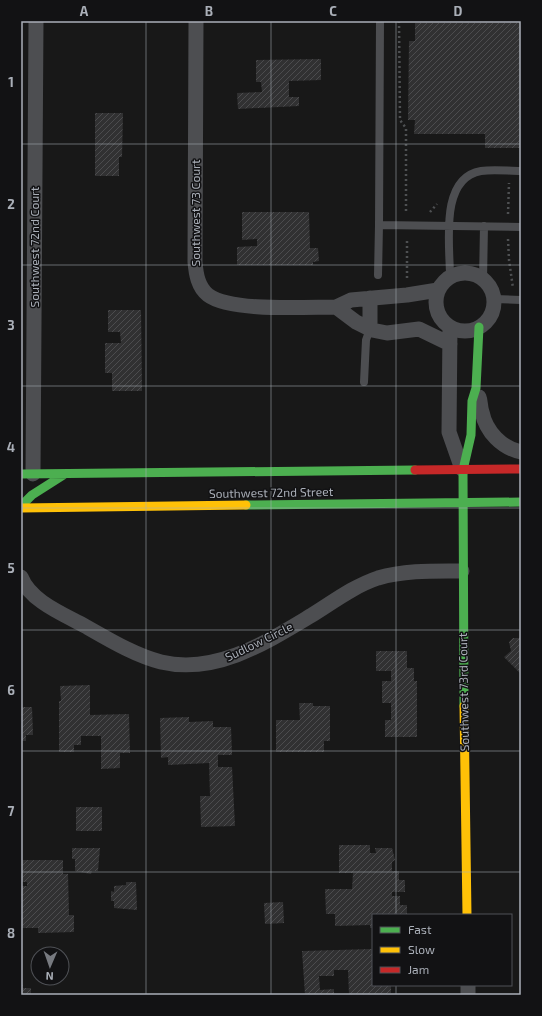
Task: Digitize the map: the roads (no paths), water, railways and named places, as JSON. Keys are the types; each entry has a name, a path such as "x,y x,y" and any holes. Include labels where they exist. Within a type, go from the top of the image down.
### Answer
{"main road":[{"path":"463,470 471,435 472,401 476,388 479,327"},
{"name":"Southwest 72nd Street","path":"27,474 521,469"},
{"name":"Southwest 73rd Court","path":"463,470 462,571 467,914"},
{"path":"21,507 32,495 66,474"},
{"name":"Southwest 72nd Street","path":"21,507 521,502"}],"street":[{"name":"Southwest 72nd Court","path":"27,474 36,21"},
{"name":"Southwest 73 Court","path":"196,21 195,262 199,284 203,290 215,300 233,305 336,307 351,300 438,290"},
{"path":"459,273 476,275 483,280 492,292 494,299 490,316 479,327 464,330 450,327 440,317 437,311 436,296 443,282 459,273"},
{"path":"370,298 370,329"},
{"path":"336,307 356,322 370,329 387,333 419,329 450,344"},
{"path":"450,327 449,432 463,470"},
{"path":"476,388 484,422 492,435 505,446 521,452"},
{"name":"Sudlow Circle","path":"21,577 27,589 33,595 113,641 160,662 192,665 212,663 242,652 287,630 357,587 379,578 414,572 462,571"}],"lane":[{"path":"378,275 380,21"},
{"path":"450,277 450,226 454,192 464,179 480,171 521,171"},
{"path":"379,225 521,227"},
{"path":"483,280 484,226"},
{"path":"494,299 521,300"},
{"path":"364,382 365,352 370,329"}]}
